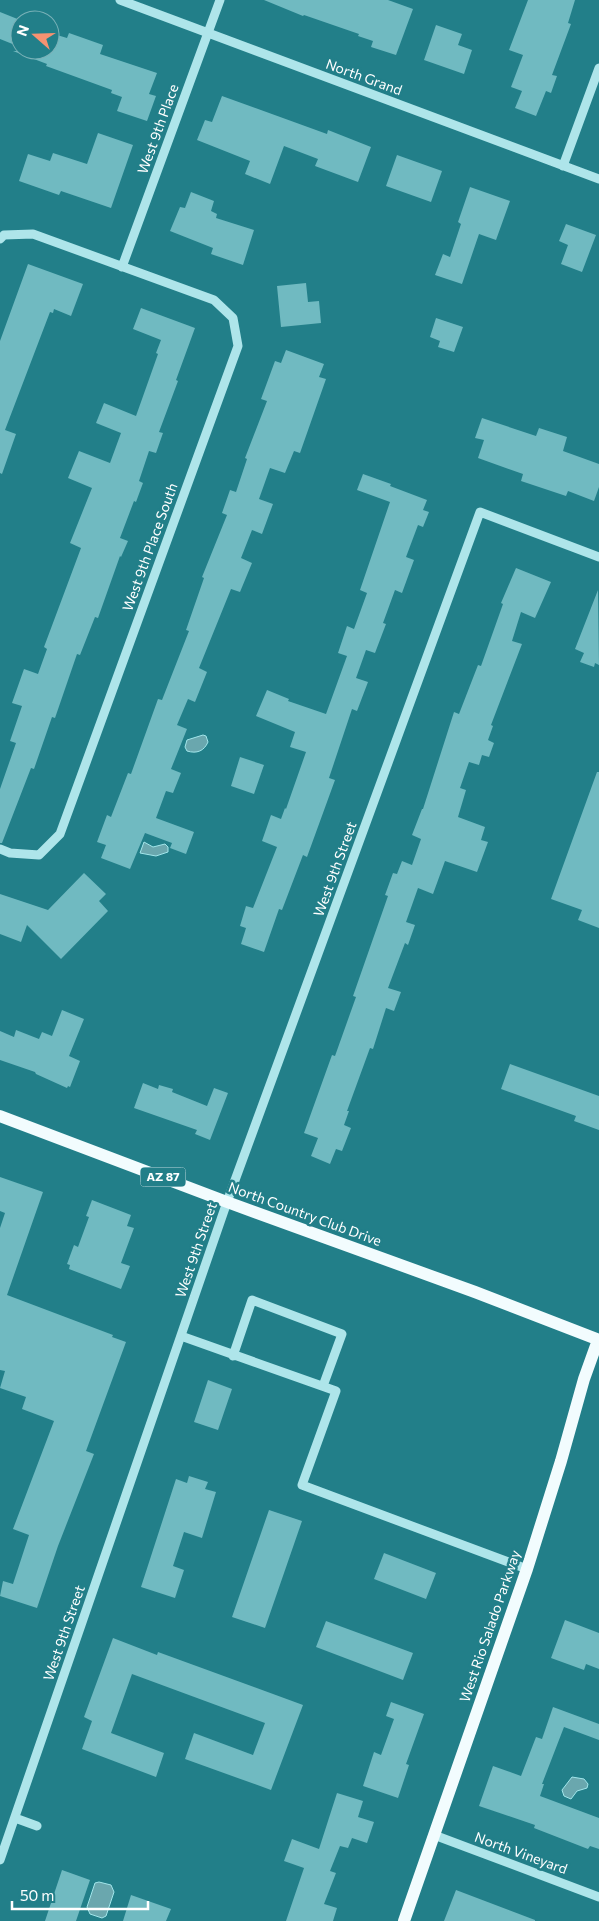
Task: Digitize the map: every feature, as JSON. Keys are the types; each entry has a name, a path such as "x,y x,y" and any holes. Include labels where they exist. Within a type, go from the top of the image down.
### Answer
{"main road":[{"name":"North Country Club Drive","path":"0,1116 475,1292 599,1340"},
{"name":"West Rio Salado Parkway","path":"404,1921 527,1568 561,1461 584,1379 599,1340"}],"street":[{"name":"North Grand","path":"120,0 599,180"},
{"name":"West 9th Place","path":"122,267 220,0"},
{"path":"563,166 599,68"},
{"path":"0,239 4,235 34,234 122,267"},
{"name":"West 9th Place South","path":"0,849 10,853 38,855 60,834 238,346 233,318 214,300 122,267"},
{"name":"West 9th Street","path":"0,1860 228,1202 480,512 599,557"},
{"path":"234,1356 252,1300 342,1334 324,1386"},
{"path":"181,1336 336,1391 302,1485 527,1568"},
{"path":"15,1818 36,1826"},
{"name":"North Vineyard","path":"434,1835 599,1897"}],"water":[{"path":"203,735 206,736 208,742 204,748 197,752 187,751 185,747 187,740"},
{"path":"144,842 153,847 165,844 168,847 168,852 156,856 140,853"},
{"path":"572,1777 584,1779 588,1784 587,1788 577,1791 571,1799 564,1796 562,1790"},
{"path":"95,1883 111,1885 114,1892 106,1916 102,1918 90,1914 87,1907"}],"building":[{"path":"264,0 388,0 413,9 396,55 371,47 373,41 358,36 359,34 303,16"},
{"path":"528,0 575,0 568,23 571,24 552,75 557,76 551,93 546,91 536,116 515,108 522,91 511,87 523,55 509,50"},
{"path":"0,12 10,16 10,43 0,39"},
{"path":"436,25 462,34 458,45 472,50 464,74 424,60"},
{"path":"69,33 103,45 100,54 157,73 149,94 156,96 147,121 117,111 122,97 111,93 112,90 46,66 47,64 37,60 60,60 60,36 67,38"},
{"path":"222,96 327,134 328,130 371,147 358,182 315,166 318,159 284,146 270,184 245,174 250,161 197,140 205,120 212,122"},
{"path":"98,133 133,145 111,208 61,191 59,195 19,181 28,154 50,161 53,153 87,164"},
{"path":"397,155 442,171 431,202 386,186"},
{"path":"470,187 510,201 496,240 479,234 462,284 435,275 443,254 450,257 461,224 458,222"},
{"path":"191,192 214,201 211,211 217,214 216,218 254,230 243,265 211,254 213,248 170,231 180,207 185,208"},
{"path":"566,224 596,235 582,272 561,264 568,245 559,241"},
{"path":"28,264 83,284 71,316 54,309 53,313 50,312 5,430 16,434 2,474 0,473 0,341"},
{"path":"306,283 308,302 319,301 321,323 281,327 277,286"},
{"path":"141,308 195,328 159,432 163,433 156,453 149,451 139,481 143,483 120,538 128,541 120,556 98,618 95,617 80,655 77,654 55,718 52,717 34,769 31,768 2,843 0,843 0,789 16,743 10,741 22,706 12,703 24,669 38,674 47,649 44,647 81,548 70,543 92,488 68,478 79,451 110,463 121,433 96,423 104,403 136,416 158,354 156,353 161,340 133,329"},
{"path":"436,318 463,327 454,352 438,347 440,341 430,337"},
{"path":"286,350 324,364 319,377 326,379 300,453 294,451 285,473 270,468 259,499 273,504 262,534 252,530 241,558 252,563 240,592 231,589 199,668 207,672 195,702 188,699 177,725 187,729 171,769 181,773 173,793 166,791 156,818 194,832 186,854 170,848 172,843 145,833 130,869 101,858 106,845 97,842 107,815 111,817 128,773 131,774 158,699 162,700 189,631 186,630 204,578 202,577 227,515 222,513 230,490 236,492 247,459 245,458 267,401 261,399 275,361 281,363"},
{"path":"482,418 536,436 539,428 567,437 563,451 599,464 599,487 594,501 568,491 566,496 521,481 523,474 478,458 484,440 475,438"},
{"path":"363,474 427,500 423,510 429,512 423,527 418,525 406,557 414,560 402,593 395,590 383,623 386,624 375,653 366,650 356,678 368,682 357,711 352,709 329,778 335,780 307,857 303,855 282,910 279,909 264,952 241,944 246,928 240,926 246,906 253,908 277,847 262,841 271,815 281,819 306,752 290,747 295,732 256,716 267,690 289,699 288,701 326,714 347,656 338,653 347,626 354,629 367,593 360,590 390,502 357,490"},
{"path":"516,568 551,582 535,618 521,612 512,641 522,644 491,725 493,726 488,740 494,743 489,757 482,755 479,765 469,762 460,788 466,790 458,817 485,827 481,840 488,842 477,872 445,861 433,894 418,888 406,922 415,925 408,945 405,943 388,988 401,992 394,1011 386,1008 373,1049 370,1048 347,1111 349,1111 344,1125 351,1128 342,1151 336,1149 330,1164 311,1156 318,1138 304,1133 332,1055 335,1056 356,997 353,996 388,896 385,895 393,873 397,874 402,861 412,865 421,839 412,835 423,809 454,712 459,714 478,665 481,666 503,604 501,603"},
{"path":"598,590 599,665 595,663 594,667 580,662 584,653 575,649"},
{"path":"240,757 264,765 254,794 231,786"},
{"path":"597,772 599,772 599,928 578,920 582,910 551,899"},
{"path":"84,873 106,894 99,901 108,911 61,959 27,925 21,942 0,934 0,894 48,910"},
{"path":"62,1010 84,1019 69,1056 80,1061 70,1087 68,1086 67,1088 35,1072 0,1060 0,1031 14,1037 16,1030 39,1039 42,1032 52,1036"},
{"path":"510,1064 599,1096 599,1130 574,1121 576,1116 501,1089"},
{"path":"143,1083 158,1089 159,1085 173,1089 172,1092 207,1106 214,1088 228,1093 210,1140 195,1134 197,1130 134,1108"},
{"path":"0,1177 43,1192 7,1295 113,1335 112,1337 126,1342 86,1451 94,1454 58,1546 37,1608 0,1596 3,1581 13,1584 29,1535 13,1529 54,1421 22,1409 26,1397 0,1388 5,1371 0,1370 0,1228 5,1213 0,1211"},
{"path":"92,1200 131,1215 127,1226 134,1228 121,1263 130,1266 121,1289 69,1269 70,1265 67,1264 74,1245 78,1247 89,1217 86,1216"},
{"path":"208,1380 232,1389 218,1430 194,1422"},
{"path":"189,1476 208,1482 205,1489 216,1492 202,1538 184,1532 173,1566 184,1570 175,1598 141,1587 176,1479 187,1483"},
{"path":"269,1510 302,1521 265,1628 232,1617"},
{"path":"384,1553 436,1573 426,1599 374,1579"},
{"path":"565,1620 599,1633 599,1669 586,1664 584,1670 551,1658"},
{"path":"326,1621 413,1653 403,1680 316,1647"},
{"path":"113,1638 157,1655 158,1652 303,1705 271,1790 185,1759 194,1733 253,1755 265,1723 132,1674 111,1733 164,1753 156,1777 82,1749 92,1721 84,1717"},
{"path":"391,1702 424,1714 406,1764 409,1765 398,1798 363,1786 374,1752 381,1755 394,1719 386,1716"},
{"path":"553,1707 599,1724 599,1740 564,1727 542,1784 544,1784 540,1796 599,1818 599,1849 590,1846 588,1849 534,1828 535,1825 479,1806 493,1766 521,1776 536,1737 542,1739"},
{"path":"337,1793 363,1801 358,1817 374,1822 367,1843 352,1838 348,1848 340,1846 330,1871 336,1873 324,1904 337,1908 333,1921 286,1921 304,1868 284,1861 292,1839 319,1849"},
{"path":"62,1870 90,1880 76,1921 45,1921"},
{"path":"456,1890 535,1920 535,1921 444,1921"},
{"path":"131,1895 171,1909 166,1921 123,1921"}]}
